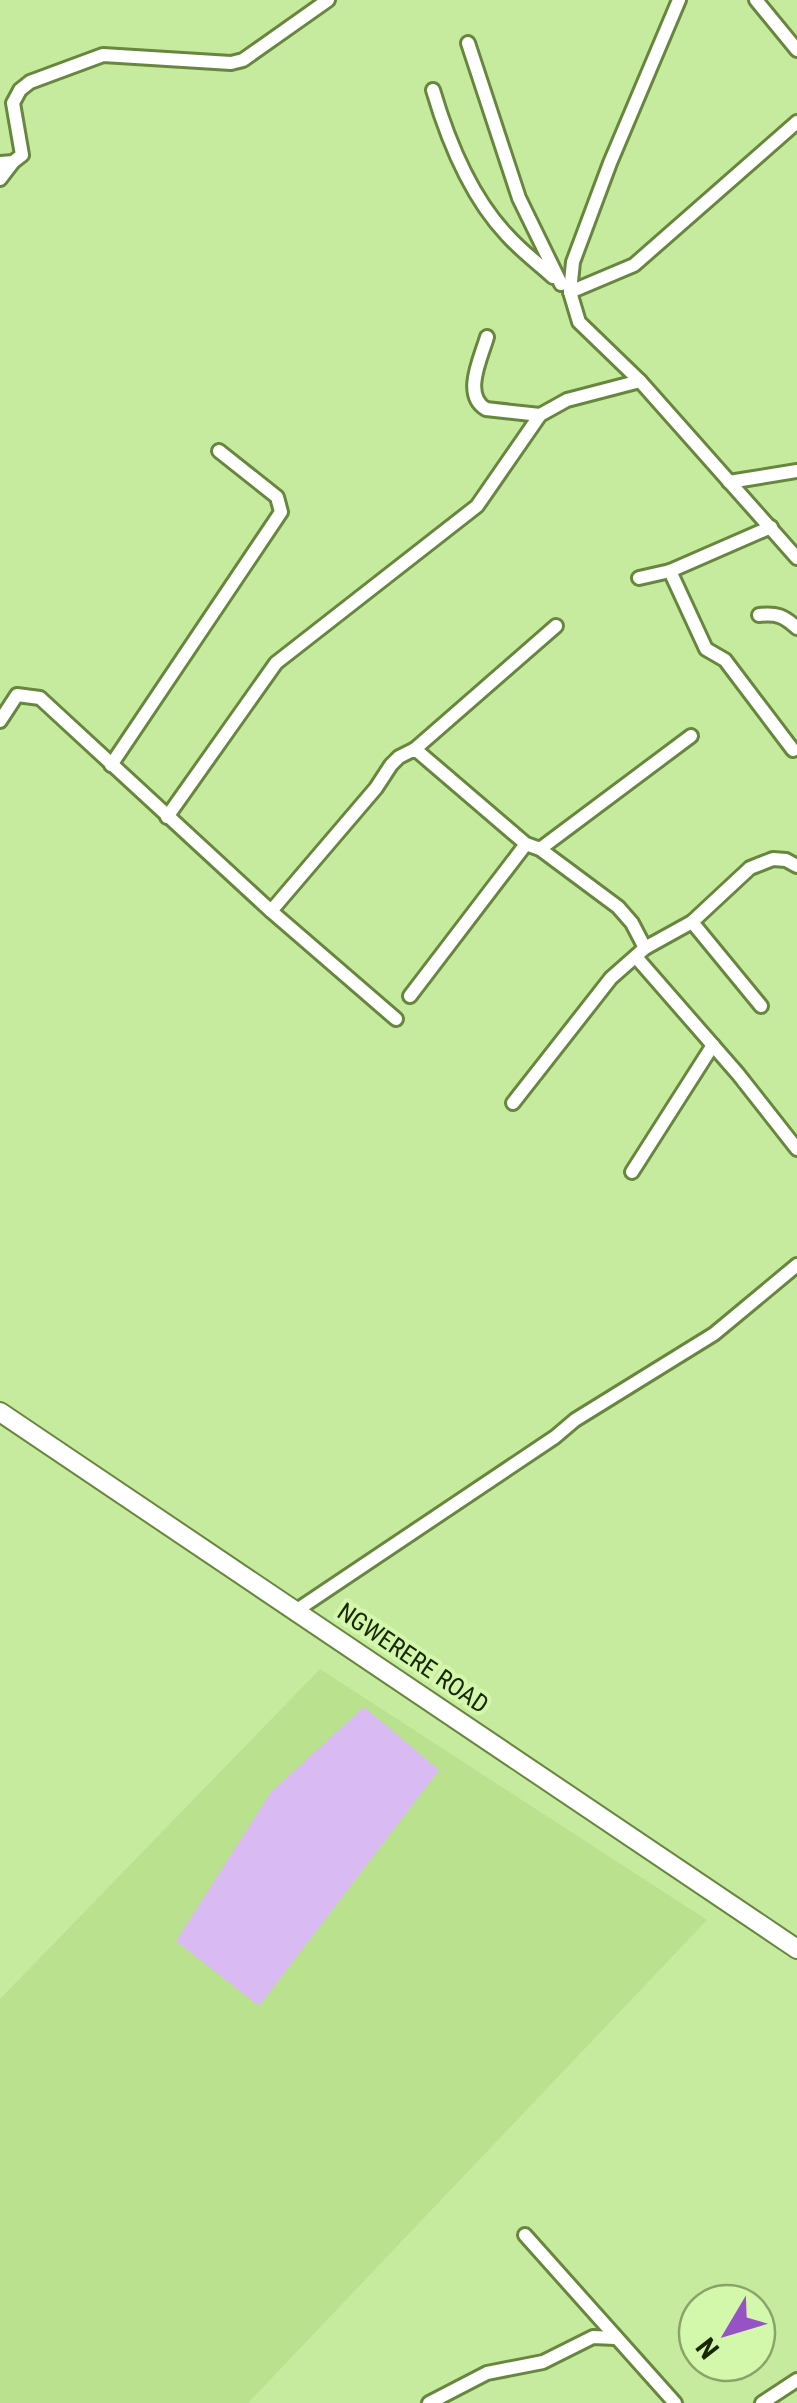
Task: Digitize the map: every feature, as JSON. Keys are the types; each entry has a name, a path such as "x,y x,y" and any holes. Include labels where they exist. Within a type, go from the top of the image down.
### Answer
{"main road":[{"name":"NGWERERE ROAD","path":"0,1412 797,1949"}],"street":[{"path":"0,180 7,162 22,154 13,103 30,82 103,55 231,63 243,60 328,0"},
{"path":"566,288 604,180 679,0"},
{"path":"756,0 797,50"},
{"path":"468,43 519,198 580,322 640,381 797,558"},
{"path":"433,90 448,138 488,212 517,246 566,288"},
{"path":"566,288 634,265 797,122"},
{"path":"487,337 474,386 479,406 540,415"},
{"path":"167,817 276,664 476,506 540,415 567,400 640,381"},
{"path":"111,765 281,512 276,497 219,451"},
{"path":"730,482 797,470"},
{"path":"639,578 670,571 771,527"},
{"path":"670,571 706,650 725,660 792,750"},
{"path":"760,615 786,618 797,628"},
{"path":"271,911 376,788 391,765 415,750 556,626"},
{"path":"0,721 17,695 40,698 271,911 396,1019"},
{"path":"410,996 533,846 691,736"},
{"path":"415,750 533,846 618,907 632,924 640,952 797,1149"},
{"path":"512,1104 610,978 640,952 692,922 750,868 773,859 796,863"},
{"path":"692,922 761,1006"},
{"path":"632,1172 712,1045"},
{"path":"296,1610 576,1420 714,1334 797,1266"},
{"path":"525,2235 676,2403"},
{"path":"429,2403 487,2373 543,2362 593,2338 615,2338"},
{"path":"762,2403 797,2380"}],"shaded area":[{"path":"320,1669 707,1920 248,2403 0,2403 0,1999"},
{"path":"364,1707 439,1770 259,2006 176,1941 271,1792"}]}
